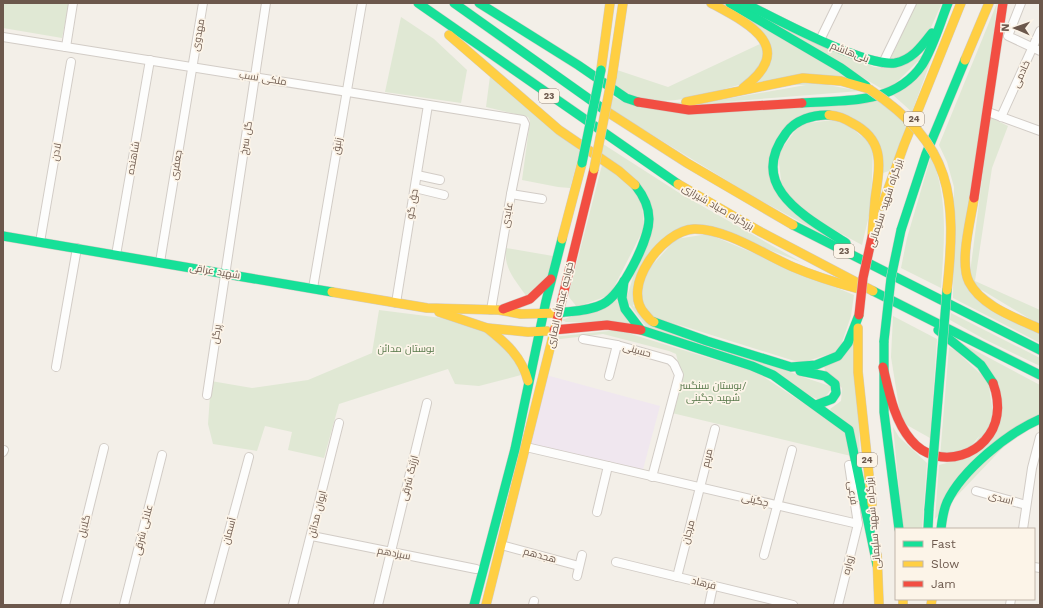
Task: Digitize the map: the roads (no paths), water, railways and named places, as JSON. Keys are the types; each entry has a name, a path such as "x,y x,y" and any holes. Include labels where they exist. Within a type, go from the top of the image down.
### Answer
{"main road":[{"name":"شهید عراقی","path":"3,236 226,272 427,308 495,310 510,313 544,314 590,309 606,303 614,296 640,252 650,224 646,203 633,182 560,131 412,3"},
{"name":"بزرگراه صیاد شیرازی","path":"418,3 682,187 759,231 924,317 1040,375"},
{"name":"بزرگراه صیاد شیرازی","path":"454,3 522,53 684,163 805,233 872,264 1040,350"},
{"path":"479,3 571,61 626,98 641,103 689,110 882,96 900,88 914,77 925,58 948,3"},
{"name":"خواجه عبدالله انصاری","path":"474,605 529,386 544,314 582,163 601,70 610,3"},
{"name":"خواجه عبدالله انصاری","path":"486,605 594,169 612,76 623,3"},
{"path":"617,47 631,3"},
{"path":"711,3 752,27 760,35 764,42 766,54 763,70 758,77 740,90"},
{"path":"730,3 841,68 869,89 899,108 910,118 926,138 942,169 950,203 949,248 928,528"},
{"name":"بزرگراه شهید سلیمانی","path":"879,605 875,526 858,372 859,316 863,278 872,237 904,145 961,3"},
{"name":"24","path":"899,528 884,412 882,367 891,278 901,230 926,154 989,3"},
{"path":"1003,3 988,112 967,245 967,271 969,281 981,297 1040,329"},
{"name":"بنی‌هاشم","path":"747,4 820,40 863,58 894,63 914,55 927,40 943,15"},
{"path":"664,106 803,78 841,81 869,89"},
{"path":"872,237 880,168 878,153 872,140 855,123 840,115 824,113 800,120 785,131 775,149 773,167 776,184 785,199 801,214 856,250 872,264"},
{"path":"816,405 828,403 836,395 836,389 832,381 825,376 806,373 666,327 651,321 644,316 639,308 636,288 643,270 652,256 667,241 680,232 694,229 709,230 733,238 781,262 833,282 881,294"},
{"path":"626,276 622,298 625,309 641,330"},
{"path":"495,310 517,306 532,299 553,278"},
{"name":"شهید عراقی","path":"427,308 487,328 528,332 607,325 641,330 765,371 816,405 849,430 861,497 877,565"},
{"path":"791,367 816,365 838,356 848,343 859,316"},
{"path":"882,367 896,416 913,443 923,451 940,459 956,457 976,448 990,433 997,421 998,410 998,399 991,379 977,361 951,342 924,317"},
{"path":"487,328 501,339 519,358 525,367 529,386"},
{"path":"941,528 943,514 950,496 964,477 1004,441 1024,426 1040,420"}],"street":[{"path":"66,47 73,3"},
{"name":"مهدوی","path":"192,67 203,3"},
{"name":"گل سرخ","path":"226,272 266,3"},
{"name":"زنبق","path":"313,288 362,3"},
{"path":"820,40 838,3"},
{"path":"884,62 912,3"},
{"path":"1021,3 1008,36 1036,50"},
{"name":"خادمی","path":"1002,117 1036,50 1040,31"},
{"name":"ملکی نسب","path":"3,37 523,120"},
{"name":"شاهنده","path":"116,255 150,60"},
{"name":"لادن","path":"40,242 71,62"},
{"name":"جعفری","path":"160,262 192,67"},
{"name":"حق گو","path":"396,303 428,105"},
{"path":"988,112 1040,131"},
{"name":"عابدی","path":"495,310 511,194 525,124 523,120"},
{"path":"417,175 440,180"},
{"path":"415,188 444,195"},
{"path":"511,194 542,199"},
{"path":"56,367 77,248"},
{"name":"پرگل","path":"207,395 226,272"},
{"path":"583,339 617,345"},
{"name":"حسینی","path":"609,376 617,345 670,360 674,364 679,375 652,476"},
{"name":"ارژنگ شرقی","path":"378,605 427,403"},
{"name":"ایوان مدائن","path":"293,605 312,536 339,423"},
{"name":"مریم","path":"700,488 715,429"},
{"path":"1022,528 1026,505 1036,468 1039,438"},
{"name":"چگینی","path":"526,447 858,524"},
{"name":"گلایل","path":"65,605 104,448"},
{"path":"764,555 792,450"},
{"name":"علائی شرقی","path":"124,605 162,455"},
{"name":"آسمان","path":"208,605 249,457"},
{"name":"فرعی","path":"849,462 858,524"},
{"path":"597,512 608,466"},
{"name":"مرجان","path":"676,576 700,488"},
{"name":"اسدی","path":"976,491 1026,505"},
{"name":"زواره","path":"838,605 858,524"},
{"name":"سیزدهم","path":"312,536 476,568"},
{"name":"هجدهم","path":"501,545 579,566"},
{"path":"577,576 582,555"},
{"name":"فرهاد","path":"616,562 793,605"},
{"path":"709,605 714,586"}],"park label":[{"name":"بوستان مدائن","path":"406,348"},
{"name":"بوستان سنگسر/ شهید چگینی","path":"713,390"}]}
